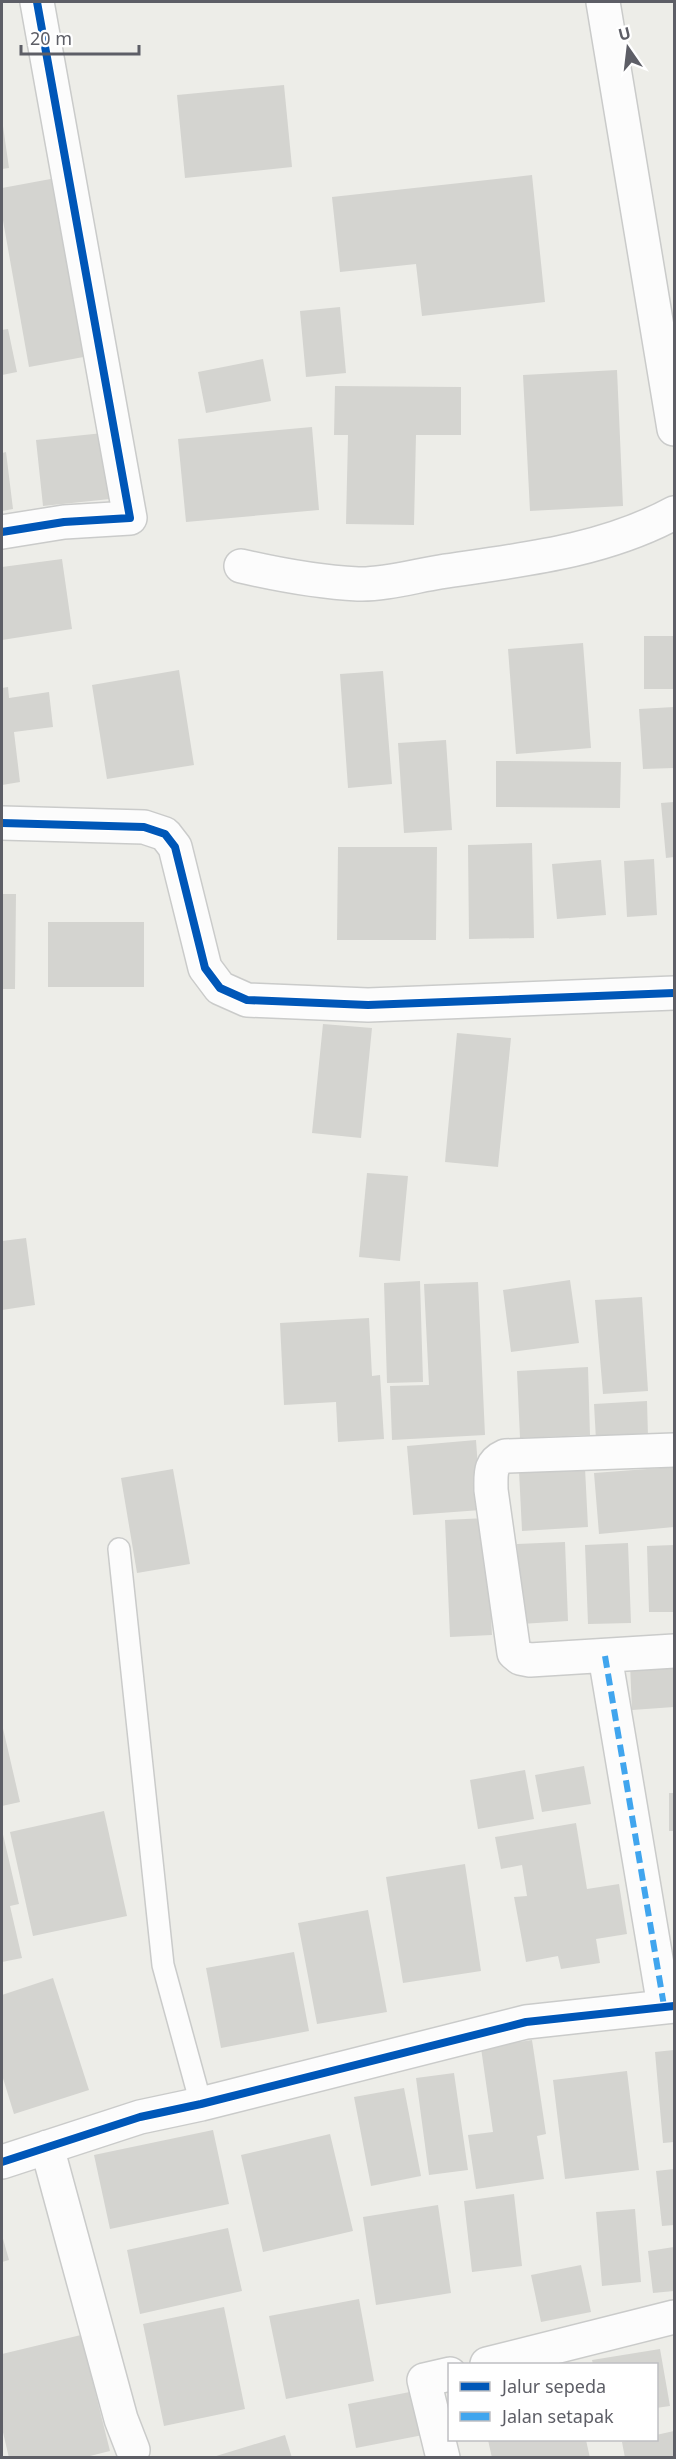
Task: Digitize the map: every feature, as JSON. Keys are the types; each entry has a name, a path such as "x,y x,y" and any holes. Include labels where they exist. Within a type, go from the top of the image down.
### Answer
{"street":[{"path":"2,532 64,522 130,518 37,2"},
{"path":"603,2 675,429"},
{"path":"241,566 291,578 361,584 544,556 591,546 628,534 675,513"},
{"path":"2,823 144,827 165,834 175,847 205,968 220,988 247,1000 368,1005 675,993"},
{"path":"675,1450 505,1456 496,1460 491,1467 491,1490 514,1653 520,1658 530,1660 675,1651"},
{"path":"2,2162 140,2117 201,2104 526,2022 669,2006 605,1656"},
{"path":"47,2147 121,2419 133,2450"},
{"path":"491,2363 675,2317"},
{"path":"443,2457 424,2380 448,2374"}],"lane":[{"path":"119,1549 163,1965 201,2104"}],"building":[{"path":"284,85 292,167 185,178 177,95"},
{"path":"2,119 9,168 2,169"},
{"path":"532,175 545,302 422,316 416,264 340,272 332,197"},
{"path":"56,178 89,356 29,367 2,215 2,188"},
{"path":"340,307 346,373 306,377 300,311"},
{"path":"8,329 17,372 2,375 2,330"},
{"path":"263,359 271,401 206,413 198,372"},
{"path":"617,370 623,506 530,511 523,375"},
{"path":"335,386 461,387 461,435 416,435 414,525 346,524 348,435 334,435"},
{"path":"312,427 319,510 186,522 178,439"},
{"path":"103,433 110,499 43,506 36,440"},
{"path":"6,452 13,509 2,511 2,453"},
{"path":"62,559 72,629 2,640 2,567"},
{"path":"644,636 674,636 674,689 644,689"},
{"path":"583,643 591,748 516,754 508,649"},
{"path":"179,670 194,765 107,779 92,685"},
{"path":"383,671 392,784 348,788 340,674"},
{"path":"8,687 9,698 49,692 53,727 14,732 20,782 2,785 2,688"},
{"path":"674,707 674,768 643,769 639,709"},
{"path":"446,740 452,830 404,833 398,743"},
{"path":"496,761 621,762 620,808 496,807"},
{"path":"674,802 674,857 666,858 661,803"},
{"path":"532,843 534,938 469,939 468,845"},
{"path":"338,847 437,847 436,940 337,940"},
{"path":"654,859 657,915 627,917 624,861"},
{"path":"601,860 606,915 557,919 552,864"},
{"path":"2,894 16,894 15,989 2,989"},
{"path":"48,922 144,922 144,987 48,987"},
{"path":"323,1024 372,1028 361,1138 312,1133"},
{"path":"457,1033 511,1038 498,1167 445,1162"},
{"path":"367,1173 408,1176 400,1261 359,1257"},
{"path":"26,1238 35,1305 2,1310 2,1241"},
{"path":"570,1280 579,1343 511,1352 503,1290"},
{"path":"420,1281 423,1382 387,1383 384,1283"},
{"path":"478,1282 485,1435 392,1440 390,1386 429,1385 424,1284"},
{"path":"642,1297 648,1391 603,1394 595,1300"},
{"path":"369,1318 372,1376 380,1375 384,1439 338,1442 336,1402 284,1405 280,1323"},
{"path":"588,1367 590,1435 520,1438 517,1371"},
{"path":"647,1401 648,1437 596,1440 594,1404"},
{"path":"476,1440 481,1510 413,1515 407,1446"},
{"path":"674,1467 674,1527 599,1534 594,1473"},
{"path":"585,1468 588,1527 522,1531 519,1471"},
{"path":"173,1469 190,1564 137,1573 121,1478"},
{"path":"486,1518 492,1635 450,1637 445,1520"},
{"path":"565,1542 568,1621 521,1624 517,1544"},
{"path":"628,1543 631,1623 588,1624 585,1545"},
{"path":"674,1545 674,1612 649,1612 647,1546"},
{"path":"674,1661 674,1707 632,1710 630,1664"},
{"path":"2,1724 20,1802 2,1806"},
{"path":"584,1766 591,1804 542,1812 535,1775"},
{"path":"525,1770 534,1819 478,1829 470,1780"},
{"path":"669,1793 674,1793 674,1831 669,1831"},
{"path":"104,1811 127,1916 33,1936 10,1832"},
{"path":"576,1823 587,1889 619,1884 627,1934 596,1939 600,1963 561,1969 558,1956 526,1962 514,1897 527,1896 522,1865 501,1869 495,1837"},
{"path":"2,1830 19,1904 10,1906 22,1958 2,1962"},
{"path":"465,1864 481,1971 403,1983 386,1877"},
{"path":"368,1910 387,2012 317,2024 298,1923"},
{"path":"294,1952 309,2031 221,2048 206,1968"},
{"path":"53,1978 89,2090 14,2114 2,2075 2,1995"},
{"path":"532,2040 546,2134 537,2136 544,2179 476,2189 468,2135 493,2132 481,2048"},
{"path":"674,2050 674,2142 663,2143 655,2052"},
{"path":"627,2071 639,2170 565,2179 553,2080"},
{"path":"454,2073 468,2170 429,2175 416,2078"},
{"path":"404,2088 421,2176 371,2186 354,2097"},
{"path":"213,2130 229,2204 110,2229 94,2155"},
{"path":"330,2134 353,2231 263,2252 241,2155"},
{"path":"674,2169 674,2225 662,2226 656,2171"},
{"path":"514,2194 522,2266 472,2272 464,2201"},
{"path":"438,2205 451,2293 376,2305 363,2217"},
{"path":"635,2209 641,2282 602,2286 596,2212"},
{"path":"228,2228 242,2291 140,2314 127,2250"},
{"path":"2,2235 9,2260 2,2262"},
{"path":"674,2247 674,2291 653,2293 648,2251"},
{"path":"581,2265 591,2312 541,2322 531,2275"},
{"path":"359,2299 374,2381 286,2399 269,2316"},
{"path":"224,2307 245,2409 164,2426 143,2324"},
{"path":"81,2335 110,2451 82,2458 9,2458 2,2428 2,2354"},
{"path":"660,2349 670,2406 658,2408 658,2363 593,2363 592,2360"},
{"path":"415,2391 423,2435 356,2448 348,2404"},
{"path":"674,2431 674,2458 625,2458 622,2442 658,2441 658,2435"},
{"path":"285,2435 292,2458 213,2458 213,2457"},
{"path":"488,2441 586,2441 590,2458 492,2458"}],"marked path":[{"path":"605,1656 664,2006"}],"cycle path":[{"path":"2,532 64,522 130,518 37,2"},
{"path":"2,823 144,827 165,834 175,847 205,968 220,988 247,1000 368,1005 674,993"},
{"path":"2,2162 140,2117 201,2104 526,2022 674,2006"}]}
